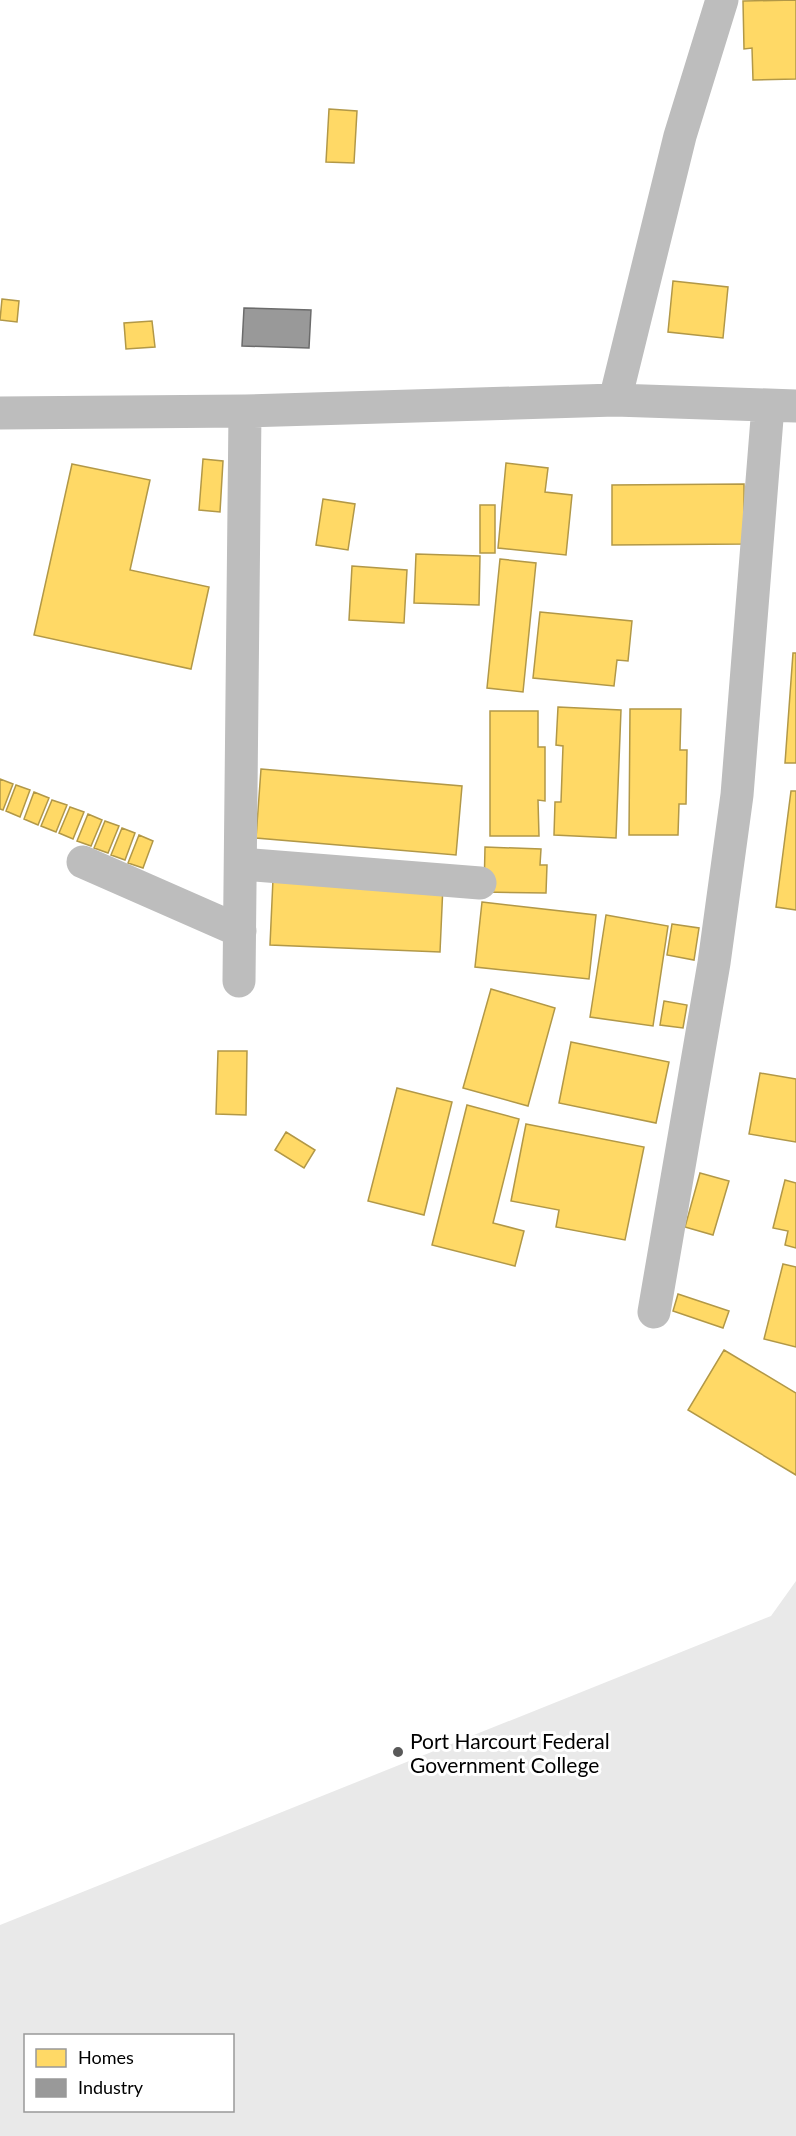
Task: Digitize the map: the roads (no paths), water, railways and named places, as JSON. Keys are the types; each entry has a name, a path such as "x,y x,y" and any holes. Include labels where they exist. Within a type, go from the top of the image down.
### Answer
{"street":[{"path":"615,399 680,136 722,0"},
{"path":"0,413 245,411 615,399 782,406 737,795 714,963 654,1312"},
{"path":"239,981 245,411"},
{"path":"83,862 240,931"},
{"path":"241,864 480,883"}],"place":[{"name":"Port Harcourt Federal Government College","path":"398,1752"}]}
